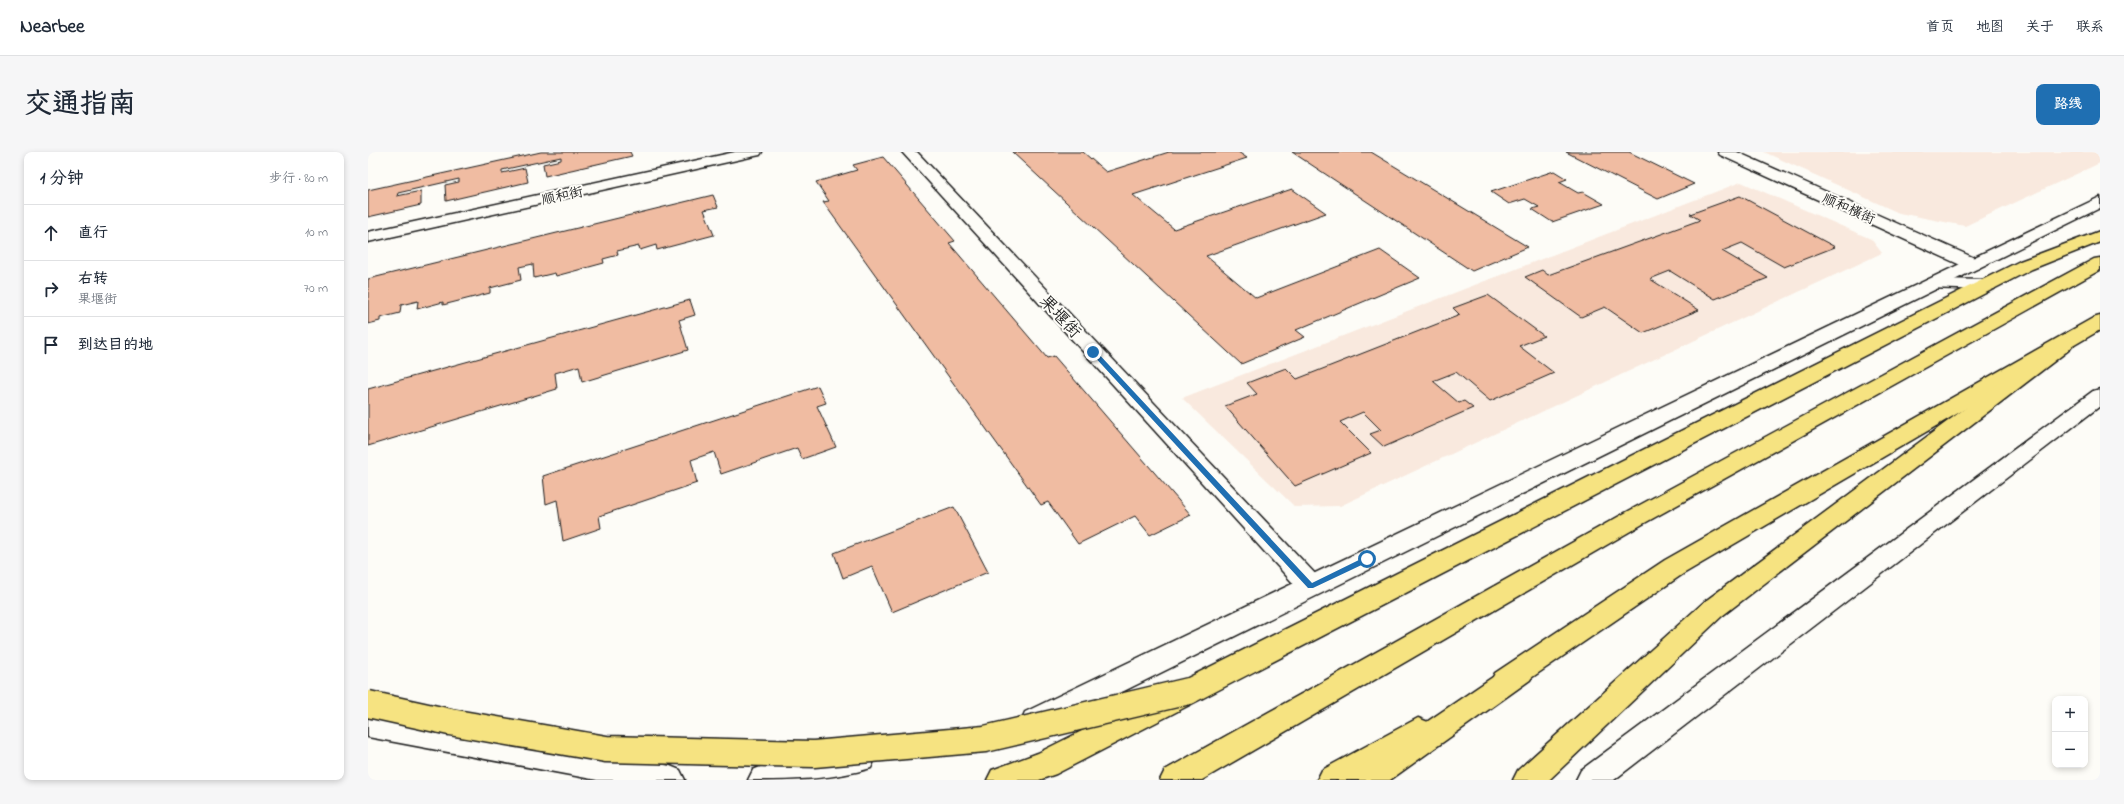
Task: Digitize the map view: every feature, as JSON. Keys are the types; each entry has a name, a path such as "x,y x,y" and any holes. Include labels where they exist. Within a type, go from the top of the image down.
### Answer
{"main road":[{"path":"1002,780 1046,764 2026,265 2100,236"},
{"path":"1175,780 1633,519 2100,262"},
{"path":"1366,780 1520,672 1674,567 2063,345 2100,322"},
{"path":"1528,780 1713,609 2063,345"},
{"path":"1332,780 1520,672"},
{"path":"368,704 450,722 606,749 814,754 984,739 1189,691"}],"street":[{"name":"顺和街","path":"368,237 755,152"},
{"name":"果堰街","path":"909,152 1311,586"},
{"name":"顺和横街","path":"1725,152 1973,264"},
{"path":"763,780 1029,724 2100,202"},
{"path":"1933,284 1988,285"},
{"path":"1591,780 2100,396"},
{"path":"368,724 670,780"}],"shaded area":[{"path":"1764,152 2100,152 2100,163 1965,226 1899,213"},
{"path":"1741,182 1871,239 1882,253 1340,506 1295,507 1182,398"}],"building":[{"path":"541,152 630,152 632,156 545,176 543,164 561,160 561,157 502,170 502,173 525,168 528,182 446,201 445,185 459,182 459,179 398,193 397,196 421,191 421,205 368,217 368,190"},
{"path":"1012,152 1083,152 1106,172 1169,152 1238,152 1247,158 1133,195 1174,229 1292,189 1326,213 1206,256 1256,298 1380,250 1420,278 1296,330 1305,337 1241,364"},
{"path":"1292,152 1371,152 1528,247 1472,271"},
{"path":"1566,152 1629,152 1694,184 1658,199"},
{"path":"883,157 955,241 949,243 1047,358 1054,356 1191,515 1150,535 1135,516 1078,544 1048,502 1041,505 823,202 829,201 816,182 857,170 853,165"},
{"path":"1554,171 1567,179 1559,182 1578,193 1583,192 1604,204 1552,222 1532,209 1539,207 1525,199 1509,204 1491,192"},
{"path":"713,195 718,207 704,210 714,235 657,250 656,245 640,250 639,246 617,251 618,255 603,259 604,263 556,276 555,273 534,278 533,264 519,267 521,280 490,288 490,293 443,305 443,302 417,309 418,301 401,305 400,313 380,318 380,321 368,324 368,279"},
{"path":"1740,196 1835,247 1784,267 1742,243 1722,251 1768,278 1715,299 1670,271 1650,279 1699,310 1643,333 1605,307 1581,317 1525,277 1542,270 1548,275 1700,220 1690,214"},
{"path":"1488,295 1544,336 1519,346 1554,373 1490,401 1456,372 1433,381 1459,403 1464,401 1473,408 1384,447 1370,434 1381,430 1363,412 1340,422 1371,453 1295,486 1225,406 1257,394 1247,383 1286,368 1297,379 1460,315 1453,308"},
{"path":"690,300 695,315 679,320 688,350 582,382 579,366 555,373 557,389 368,446 368,389"},
{"path":"818,386 826,403 817,406 836,447 802,459 797,448 721,474 714,452 691,460 697,483 599,516 601,528 563,541 557,500 546,504 543,476"},
{"path":"954,507 988,572 892,612 872,566 843,578 834,553"}],"route":[{"path":"1093,352 1311,586 1367,559"}]}
